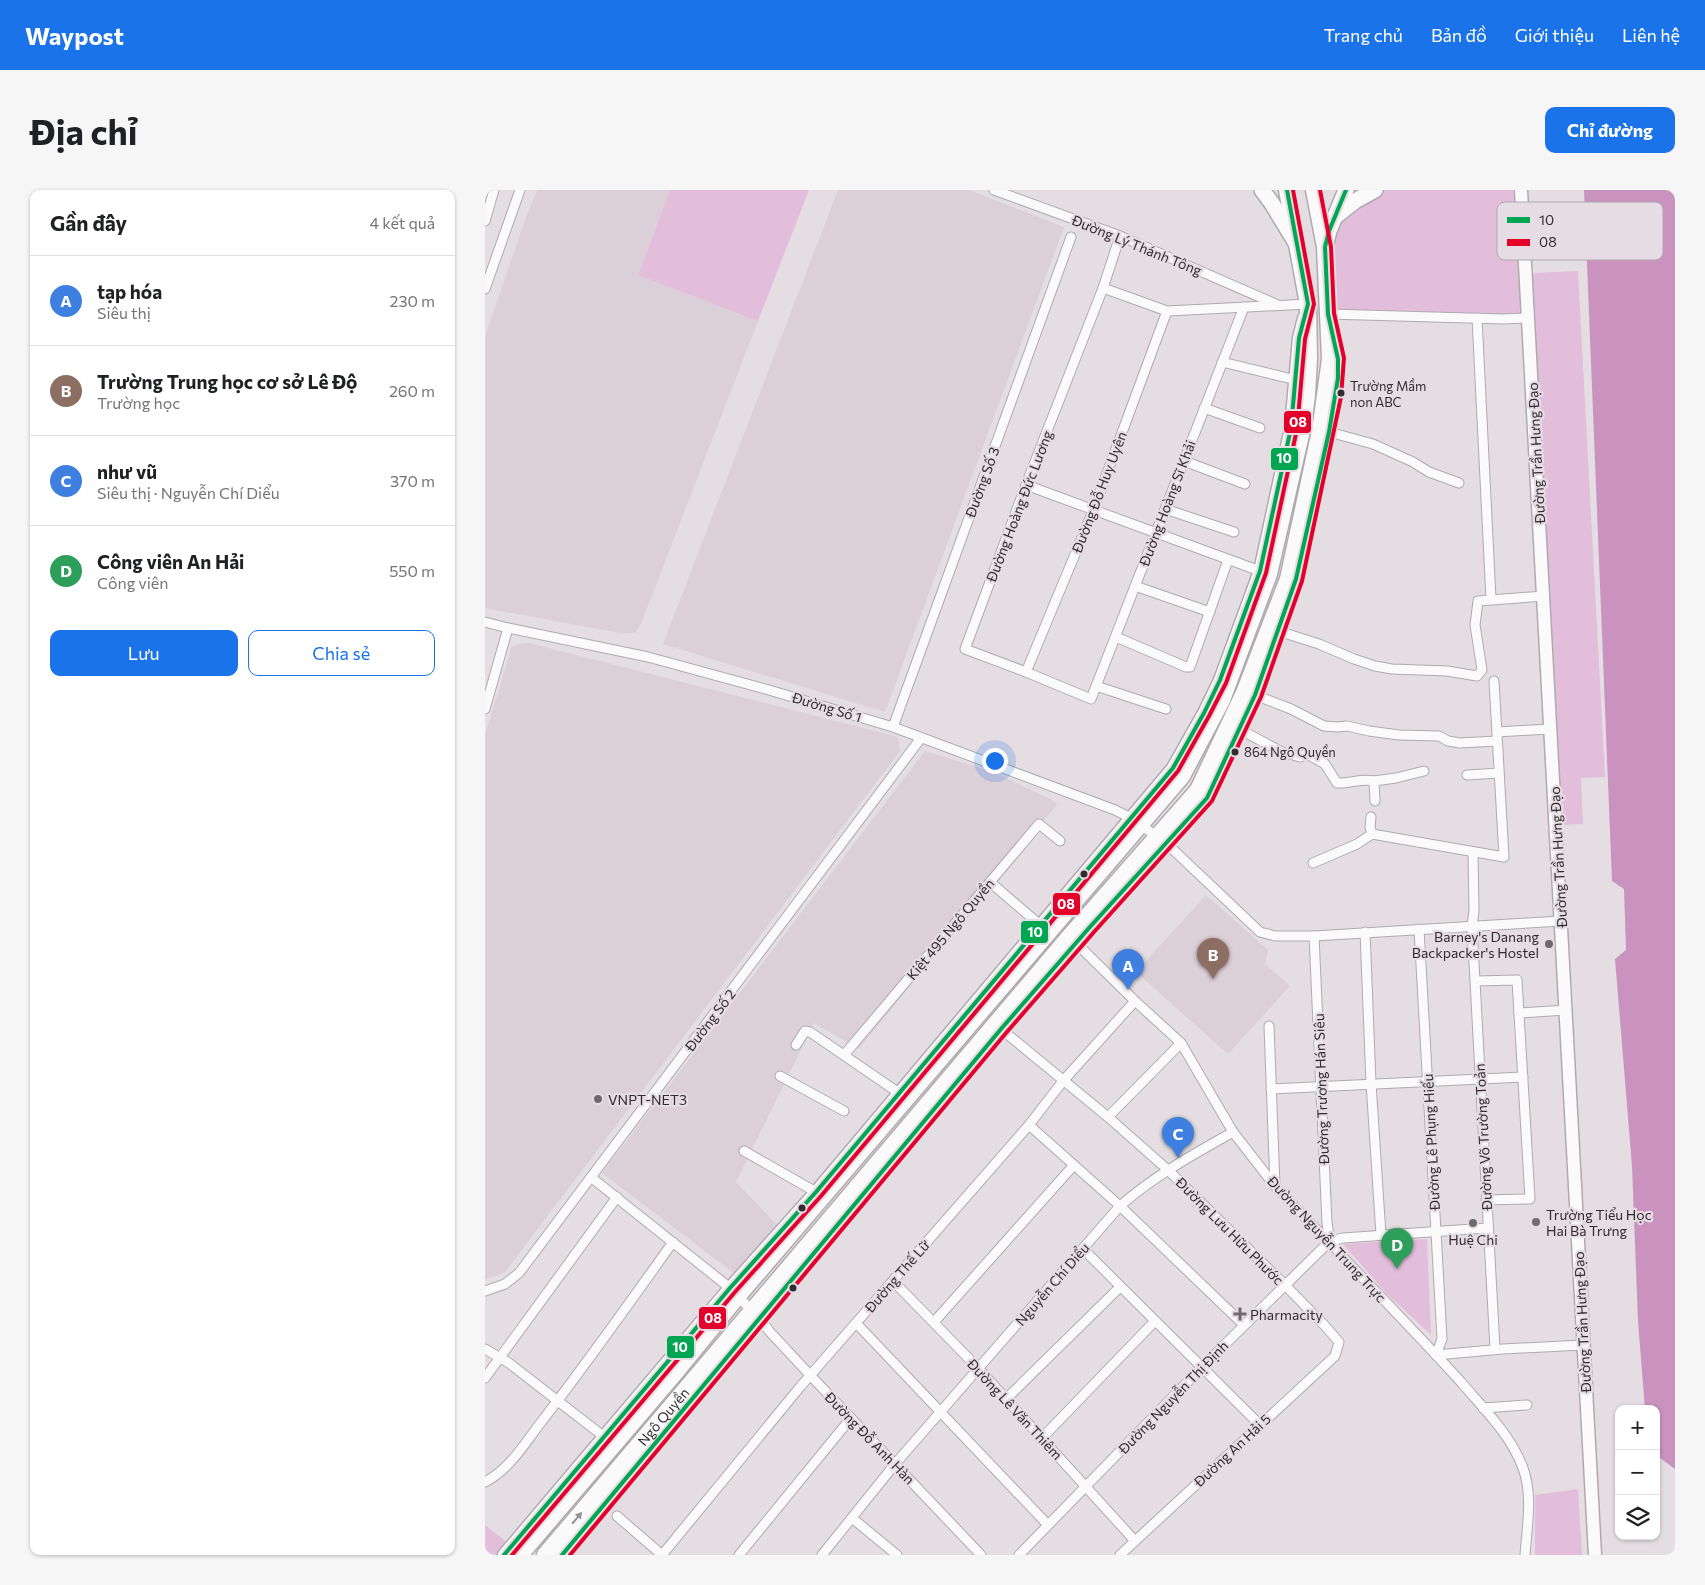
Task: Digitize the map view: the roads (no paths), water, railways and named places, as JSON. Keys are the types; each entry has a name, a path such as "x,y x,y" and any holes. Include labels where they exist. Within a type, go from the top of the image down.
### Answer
{"highway":[{"name":"Ngô Quyền","path":"520,1555 609,1441 734,1292 1137,822 1182,776 1222,700 1269,574 1303,426 1309,358 1308,304 1287,190"},
{"name":"Ngô Quyền","path":"545,1555 756,1315 1069,937 1161,840 1198,790 1244,693 1288,579 1320,431 1330,359 1325,247 1314,190"}],"main road":[{"path":"1262,190 1298,247"},
{"path":"1325,247 1329,231 1346,190"},
{"path":"1335,217 1355,201 1375,190"}],"street":[{"path":"486,217 495,190"},
{"path":"485,289 520,190"},
{"name":"Đường Lý Thánh Tông","path":"994,190 1019,194 1278,305"},
{"name":"Đường Hoàng Đức Lương","path":"1091,699 965,649 1026,485 1103,288 1120,236"},
{"name":"Đường Số 3","path":"893,727 1071,237"},
{"name":"Đường Trần Hưng Đạo","path":"1525,260 1595,1555"},
{"path":"734,1292 1040,925 1137,822 1173,768 1205,713 1220,680 1260,571 1291,428 1299,338 1308,304 1167,311 1103,288"},
{"name":"Đường Hoàng Sĩ Khải","path":"1091,699 1244,306"},
{"name":"Đường Đỗ Huy Uyên","path":"1026,672 1093,511 1167,311"},
{"path":"562,1555 756,1315 1076,943 1161,840 1207,798 1255,695 1296,580 1329,432 1338,378 1338,359 1328,314 1528,318"},
{"path":"1477,318 1491,599"},
{"path":"1222,362 1295,380"},
{"path":"1204,408 1260,428"},
{"path":"1329,432 1373,444 1413,462 1429,472 1459,483"},
{"path":"1184,461 1245,484"},
{"path":"1026,485 1260,571"},
{"path":"1165,509 1234,532"},
{"path":"1116,637 1188,668 1191,666 1227,560"},
{"path":"1135,586 1209,612"},
{"path":"1278,632 1319,644 1375,666 1392,669 1447,671 1477,676 1482,670 1475,625 1478,601 1544,596"},
{"name":"Đường Số 1","path":"485,622 648,657 769,690 893,727 1066,790 1137,822 1161,840 1260,932 1275,936 1314,936 1561,921"},
{"path":"485,709 504,627"},
{"path":"1313,864 1357,844 1371,834 1504,857 1495,681"},
{"path":"1096,686 1166,709"},
{"path":"1255,695 1291,709 1324,726 1347,726 1399,735 1439,736 1448,741 1460,743 1550,730"},
{"path":"1239,729 1282,752 1300,757 1307,754 1325,764 1337,783 1357,780 1374,781 1424,771"},
{"name":"Đường Số 2","path":"487,1290 505,1284 519,1273 921,738"},
{"path":"1467,775 1499,773"},
{"path":"1374,781 1375,801"},
{"path":"1371,817 1371,834"},
{"name":"Kiệt 495 Ngô Quyền","path":"844,1055 1039,824 1060,842"},
{"name":"Đường Võ Trường Toản","path":"1473,852 1474,912 1472,926 1495,1349"},
{"path":"990,882 1040,925"},
{"name":"Đường Lê Phụng Hiếu","path":"1419,929 1442,1339 1436,1355"},
{"path":"1365,932 1371,1083 1381,1235"},
{"name":"Đường Trương Hán Siêu","path":"1314,936 1327,1223 1330,1241"},
{"name":"Đường Nguyễn Trung Trực","path":"1076,943 1181,1043 1233,1132 1275,1186 1330,1241 1436,1355 1483,1408 1512,1446 1523,1467 1527,1482 1525,1555"},
{"path":"1476,982 1517,980 1530,1198 1486,1200"},
{"name":"Đường Thế Lữ","path":"662,1555 810,1375 1029,1125 1063,1081 1135,1001"},
{"path":"1519,1013 1566,1010"},
{"path":"1269,1026 1275,1186"},
{"name":"Đường Lưu Hữu Phước","path":"1001,1029 1108,1117 1168,1170 1285,1284 1339,1342"},
{"path":"796,1045 805,1031 807,1031 899,1093"},
{"path":"1108,1117 1181,1043"},
{"path":"780,1076 844,1111"},
{"path":"1271,1089 1523,1077"},
{"path":"1029,1125 1120,1206 1244,1325"},
{"name":"Nguyễn Chí Diểu","path":"822,1555 895,1464 1120,1206 1168,1170 1233,1132"},
{"path":"744,1151 816,1192"},
{"path":"934,1322 1074,1165"},
{"name":"Đường Đỗ Anh Hàn","path":"592,1178 734,1292 769,1332 981,1555"},
{"path":"485,1378 617,1197"},
{"path":"1330,1241 1343,1238 1487,1228"},
{"name":"Đường Nguyễn Thị Định","path":"1019,1555 1202,1367 1330,1241"},
{"path":"485,1482 494,1478 508,1465 558,1400 673,1242"},
{"path":"1083,1249 1260,1424"},
{"name":"Đường Lê Văn Thiêm","path":"893,1281 978,1368 1135,1541"},
{"path":"1006,1399 1120,1287"},
{"path":"1041,1438 1155,1322"},
{"path":"856,1323 1048,1525"},
{"name":"Đường An Hải 5","path":"1120,1555 1335,1356 1339,1342"},
{"path":"1436,1355 1495,1349 1583,1345"},
{"path":"485,1349 500,1357 558,1400 609,1441 504,1555"},
{"path":"1483,1408 1527,1405"},
{"path":"739,1555 851,1418"},
{"path":"617,1516 662,1555"},
{"path":"852,1518 897,1555"}],"place":[{"name":"Trường Mầm non ABC","path":"1341,393"},
{"name":"864 Ngô Quyền","path":"1235,752"},
{"name":"Barney's Danang Backpacker's Hostel","path":"1549,944"},
{"name":"Trường Trung học cơ sở Lê Độ","path":"1213,979"},
{"name":"tạp hóa","path":"1128,990"},
{"name":"VNPT-NET3","path":"598,1099"},
{"name":"như vũ","path":"1178,1158"},
{"name":"Trường Tiểu Học Hai Bà Trưng","path":"1536,1222"},
{"name":"Huệ Chi","path":"1473,1223"},
{"name":"Công viên An Hải","path":"1397,1269"},
{"name":"Pharmacity","path":"1240,1314"}]}
